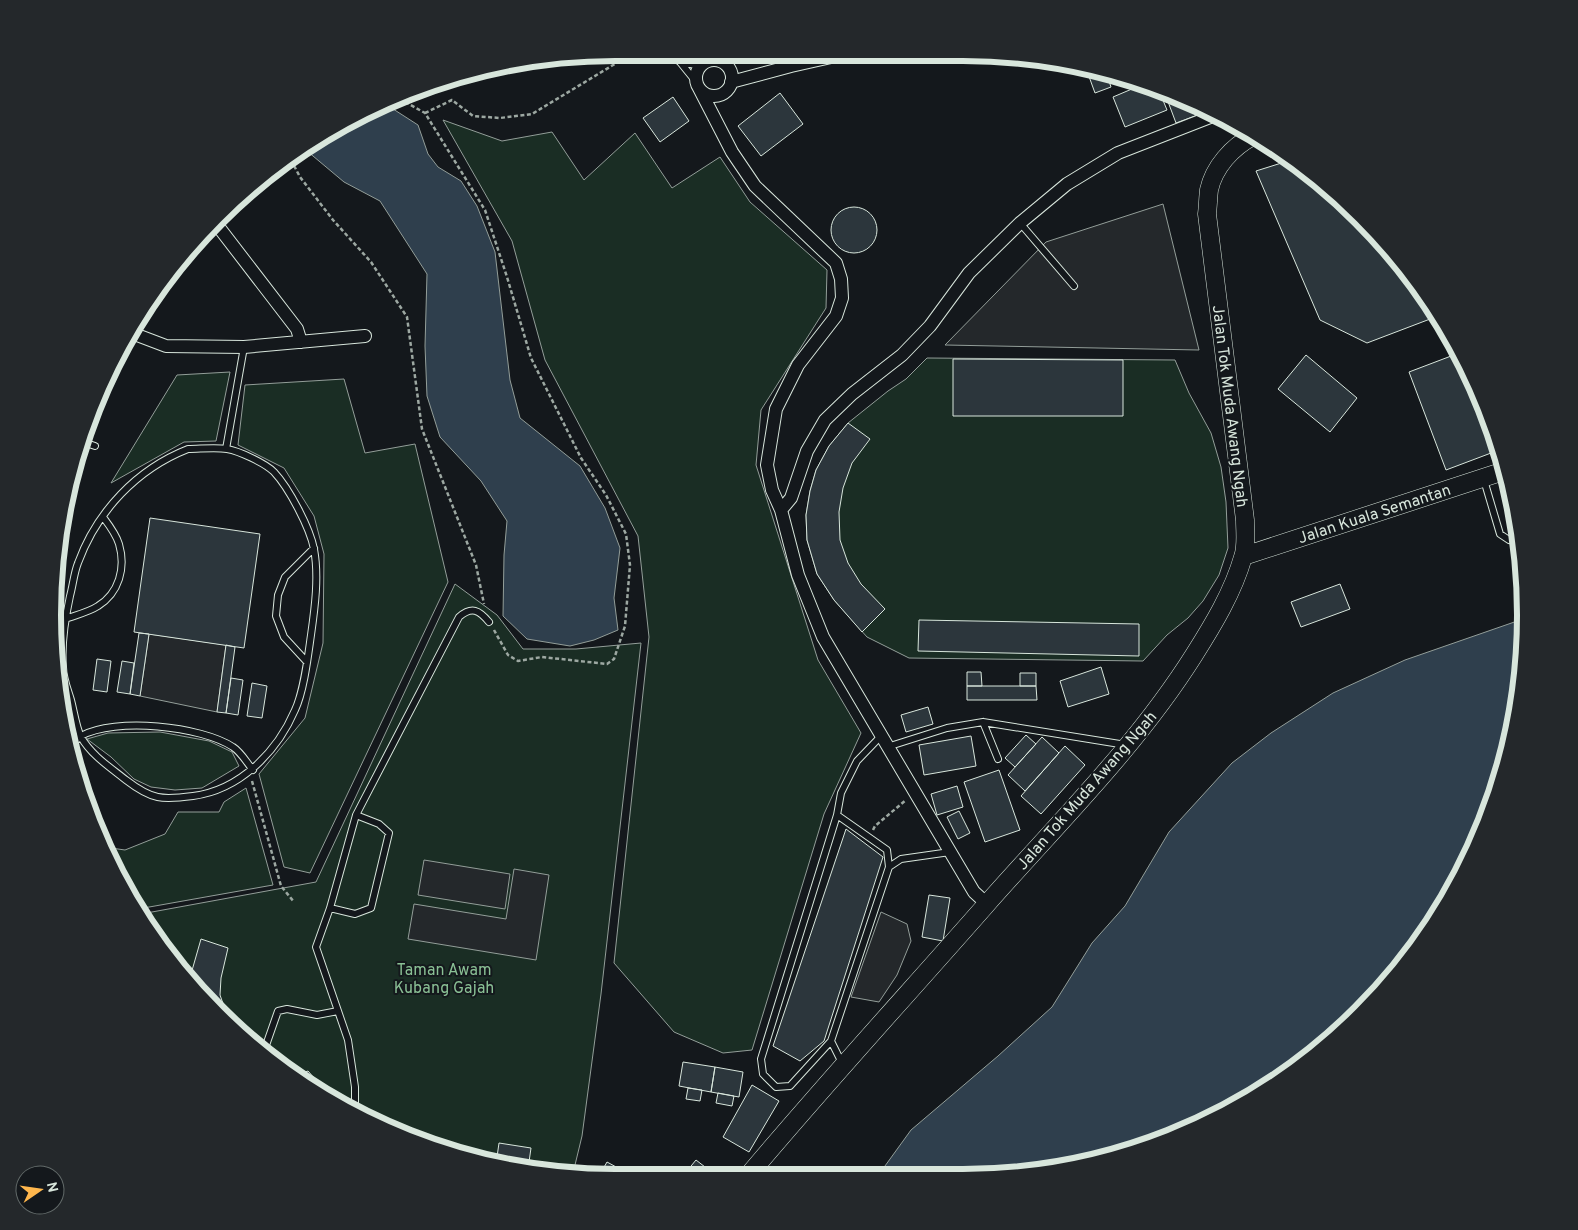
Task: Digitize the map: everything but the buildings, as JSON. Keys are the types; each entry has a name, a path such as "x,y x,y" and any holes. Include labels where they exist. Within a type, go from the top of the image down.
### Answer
{"main road":[{"name":"Jalan Tok Muda Awang Ngah","path":"754,1169 987,904 1130,746 1164,700 1207,635 1236,578 1244,556 1245,520 1207,214 1210,190 1218,168 1232,151 1248,140"},
{"name":"Jalan Kuala Semantan","path":"1244,556 1498,472"}],"street":[{"path":"710,61 705,62 701,66 696,77 698,85 732,152 755,186 836,263 841,279 842,298 836,316 798,365 776,409 768,464 772,490 781,510 798,574 823,637 974,892 987,904"},
{"path":"698,85 708,95 720,95 725,92 731,82 729,68 718,61"},
{"path":"731,82 812,61"},
{"path":"718,122 720,95"},
{"path":"781,510 791,498 807,451 825,420 852,394 902,355 930,326 969,273 1020,223 1068,184 1118,154 1208,118"},
{"path":"219,228 297,329 302,342"},
{"path":"137,335 166,346 244,347 365,336"}],"lane":[{"path":"680,62 701,66"},
{"path":"680,62 698,85"},
{"path":"1020,223 1074,286"},
{"path":"226,449 244,347"},
{"path":"89,444 95,446"},
{"path":"62,654 65,619 77,564 91,535 115,499 144,472 188,449 226,449 254,460 273,471 290,495 303,520 314,548 315,606 307,662 296,709 280,740 251,771 231,784 206,794 166,799 139,790 93,752 81,736 65,677"},
{"path":"1483,476 1500,534 1512,541"},
{"path":"65,619 96,608 108,599 117,586 122,562 119,544 103,517"},
{"path":"307,662 284,637 276,616 278,595 285,577 314,548"},
{"path":"355,1104 355,1088 348,1040 316,947 330,908 356,815 459,617 466,611 474,610 482,614 489,622"},
{"path":"983,722 998,759"},
{"path":"837,815 887,850 889,868 831,1042 790,1086 776,1087 763,1074 761,1059 837,815 841,792 857,761 884,742 983,722 1130,746"},
{"path":"76,741 81,736 105,729 133,726 161,726 186,730 213,737 235,747 251,771"},
{"path":"330,908 355,914 371,908 388,833 379,824 356,815"},
{"path":"889,868 901,859 950,852"},
{"path":"266,1044 278,1011 287,1009 318,1016 338,1011"},
{"path":"831,1042 844,1067"}],"path":[{"path":"425,113 452,100 473,116 500,118 532,114 618,61"},
{"path":"294,165 300,177 333,220 371,262 407,317 422,429 476,565 489,622 508,655 518,661 542,657 606,664 614,659 625,626 630,565 626,534 606,496 581,458 531,358 508,277 485,210 425,113 407,103 402,103"},
{"path":"251,771 281,886 294,902"},
{"path":"869,838 875,826 914,793"}],"green space":[{"path":"443,120 502,141 552,132 584,180 635,133 672,188 720,157 750,202 827,270 826,308 761,410 756,465 818,660 861,733 824,814 752,1050 723,1053 674,1032 614,963 649,637 638,536 545,360 512,241"},
{"path":"927,358 1175,360 1189,393 1211,433 1221,467 1226,502 1228,548 1219,575 1203,601 1143,661 909,658 867,637 834,600 817,574 807,540 806,515 816,470 829,446 848,423 906,379"},
{"path":"230,372 216,441 184,442 111,483 177,375"},
{"path":"344,379 365,453 415,444 448,582 310,873 284,867 259,774 305,718 323,643 324,554 314,516 284,468 238,445 245,385"},
{"name":"Taman Awam Kubang Gajah","path":"455,584 497,615 523,649 576,649 641,643 601,994 582,1136 575,1165 572,1167 507,1158 472,1150 403,1127 338,1095 278,1054 223,1007 176,952 148,913 316,882"},
{"path":"160,732 209,741 232,752 239,766 202,788 175,790 151,787 134,779 111,757 87,739 108,733"},
{"path":"246,788 273,885 145,908 113,848 125,850 165,834 178,812 219,812 224,802"}],"shaded area":[{"path":"1163,204 1199,350 945,345 1046,242"},
{"path":"149,634 226,645 217,712 140,696"},
{"path":"424,860 510,874 505,909 418,895"},
{"path":"514,869 549,875 536,960 408,939 414,904 506,919"},
{"path":"881,912 907,924 911,941 897,975 879,1002 851,997"}],"water":[{"path":"392,108 418,125 428,154 438,167 461,181 477,206 495,252 510,380 520,418 580,466 605,508 620,548 614,598 618,630 594,640 570,646 527,639 503,616 504,555 507,521 481,481 440,437 427,396 425,346 427,274 380,201 344,182 310,153 338,135"},
{"path":"1517,621 1516,651 1506,723 1498,758 1475,827 1443,892 1423,923 1402,952 1355,1007 1300,1054 1240,1095 1175,1127 1141,1139 1106,1150 1035,1164 999,1168 883,1169 911,1130 1052,1007 1092,943 1125,906 1169,832 1232,763 1271,733 1333,693 1405,660"}]}
